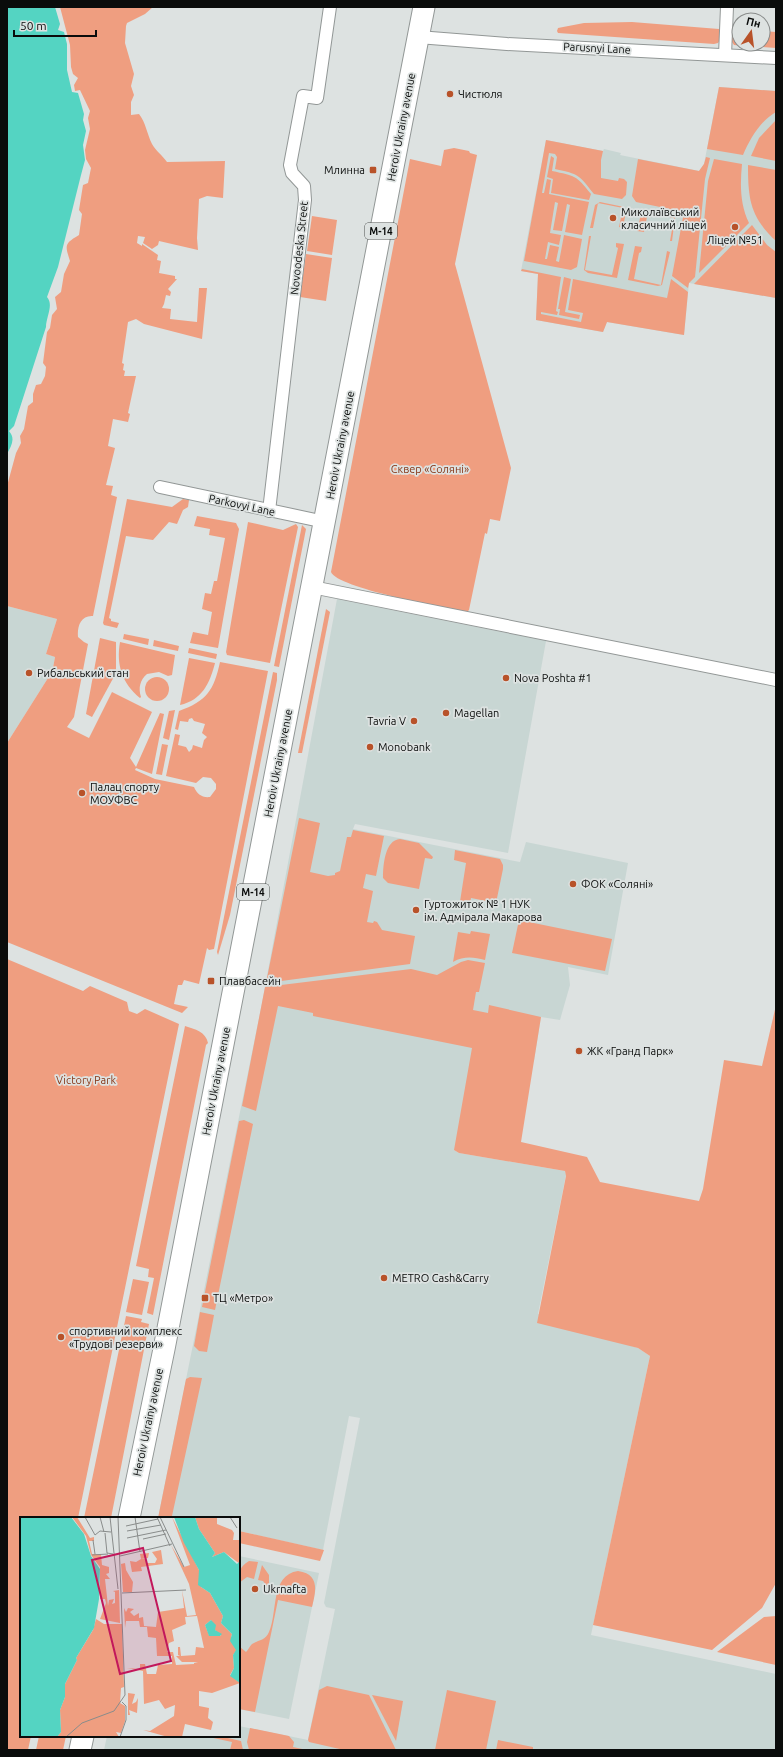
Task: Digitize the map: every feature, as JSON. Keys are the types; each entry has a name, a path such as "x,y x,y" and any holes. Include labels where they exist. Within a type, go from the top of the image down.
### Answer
{"highway":[{"name":"Heroiv Ukrainy avenue","path":"128,1517 164,1349 424,7"},
{"path":"80,1750 83,1737"}],"street":[{"name":"Novoodeska Street","path":"269,510 305,200 304,186 292,173 290,165 303,96 317,98 330,7"},
{"path":"725,55 727,7"},
{"name":"Parusnyi Lane","path":"418,37 507,44 776,58"},
{"name":"Parkovyi Lane","path":"160,487 325,522"},
{"path":"312,587 776,680"}],"shaded area":[{"path":"7,7 55,7 60,24 58,30 64,32 67,44 67,70 72,92 78,93 84,114 83,120 86,131 83,145 85,160 58,267 47,297 50,307 46,327 14,426 9,431 12,440 7,454"},
{"name":"Миколаївський класичний ліцей","path":"719,87 776,91 776,298 689,283 684,335 607,322 603,332 536,320 538,274 521,271 546,140 603,151 604,149 621,153 620,155 699,171 704,164"},
{"path":"337,599 546,641 508,853 355,824 353,829 520,862 526,842 628,863 608,975 568,967 570,985 560,1020 541,1017 534,1061 454,1150 459,1153 565,1171 566,1175 538,1314 638,1348 650,1356 591,1635 776,1674 776,1750 104,1750 107,1737 240,1737 240,1726 308,1740 335,1609 326,1607 324,1603 360,1418 349,1416 323,1550 240,1531 240,1517 177,1517 159,1513 262,1003"},
{"name":"Рибальський стан","path":"7,606 57,619 46,654 55,657 53,668 7,743"},
{"path":"240,1556 319,1573 289,1719 240,1709"}],"green space":[{"path":"60,7 153,7 145,14 127,23 126,26 125,43 134,74 131,86 134,95 131,102 131,115 139,114 152,144 167,162 225,161 223,198 207,196 199,199 197,238 198,250 159,241 158,245 152,249 143,243 145,237 138,236 137,243 142,246 142,244 158,255 157,260 161,261 159,273 175,276 175,279 177,279 168,289 171,292 170,296 166,295 162,308 171,309 170,319 197,322 199,288 207,288 202,339 144,324 136,319 128,322 122,363 124,364 123,370 125,371 124,376 136,376 128,413 130,414 128,422 113,419 108,446 115,448 106,485 113,486 111,495 117,497 93,616 85,617 78,629 78,637 88,644 74,717 67,727 89,738 112,692 152,712 130,758 136,767 160,713 164,714 152,774 136,768 135,770 155,779 194,787 200,795 210,797 216,789 216,784 211,778 203,777 196,783 166,776 175,734 180,735 178,745 186,747 189,752 193,745 202,748 204,740 207,737 202,733 205,724 194,721 192,718 189,719 188,722 180,721 178,730 175,729 179,711 196,703 208,693 215,680 220,662 268,671 214,949 209,950 207,948 199,984 184,980 182,985 178,985 174,1004 188,1007 182,1013 7,942 7,743 53,668 55,657 46,654 57,619 7,606 7,486 16,453 21,443 20,436 24,429 28,406 33,402 33,394 36,385 41,384 45,376 46,367 43,363 47,332 50,328 52,315 57,309 55,297 61,292 64,274 70,261 67,245 79,235 82,214 79,210 83,185 88,183 91,168 86,159 85,150 90,129 88,118 90,111 80,90 75,91 74,85 78,78 73,74 71,67 70,45"},
{"path":"632,22 719,29 721,38 718,43 714,44 558,33 557,31 558,28 584,23"},
{"path":"771,32 776,32 776,48 771,48"},
{"path":"719,87 776,91 776,112 760,125 743,155 707,149"},
{"path":"776,120 776,161 751,156 759,138"},
{"path":"546,140 603,151 601,160 601,178 618,181 619,178 624,179 627,182 626,195 622,199 594,194 578,176 569,172 555,169 557,157 555,154 549,153 542,193 544,193 547,179 551,180 549,194 589,202 582,235 565,232 570,205 567,204 562,231 553,230 558,203 555,202 550,233 561,235 559,245 548,242 545,259 547,259 550,245 559,247 556,261 559,262 564,235 582,239 577,267 571,270 524,261"},
{"name":"Сквер «Соляні»","path":"454,148 469,151 470,153 477,155 455,264 511,468 500,521 490,519 487,534 485,533 469,610 467,612 371,591 338,578 331,572 410,159 441,166 444,150"},
{"path":"551,156 554,158 552,171 570,175 582,183 591,194 589,200 551,193 553,179 547,177"},
{"path":"706,157 710,158 705,179 695,277 689,283 688,288 672,276 684,212 636,202 632,196 638,159 699,171 704,164"},
{"path":"714,159 742,164 741,194 749,223 699,273 708,181"},
{"path":"748,165 776,170 776,241 761,224 752,207"},
{"path":"600,202 624,207 626,211 623,228 619,227 623,208 598,203"},
{"path":"598,203 593,228 590,228 595,205"},
{"path":"644,211 673,216 675,218 672,241 670,241 674,218 648,212 644,232 637,231 641,214"},
{"path":"312,216 337,220 332,255 307,251"},
{"path":"752,225 767,245 776,252 776,298 694,284"},
{"path":"589,236 591,236 585,270 612,275 618,248 616,247 616,243 624,244 617,278 588,273 584,270"},
{"path":"635,246 642,247 641,252 639,253 634,279 661,285 667,251 670,252 662,285 658,286 628,280"},
{"path":"306,254 332,258 326,301 300,297"},
{"path":"522,269 561,277 556,311 558,312 557,315 541,312 541,314 581,322 583,313 568,310 573,279 667,298 671,279 688,292 684,335 607,322 603,332 536,320 538,274 521,271"},
{"path":"564,277 571,279 565,312 580,315 579,319 559,315 560,309 558,309"},
{"path":"127,499 172,507 183,499 189,500 188,507 183,510 177,524 169,522 153,540 126,536 109,618 111,621 119,623 117,628 104,625 103,623"},
{"path":"197,516 236,523 239,529 218,648 190,643 193,632 208,635 212,612 202,609 205,593 211,594 214,581 217,581 225,538 209,535 210,529 194,526"},
{"path":"248,522 283,530 296,524 298,527 270,663 227,655 226,652"},
{"path":"302,525 306,529 279,667 274,666"},
{"path":"326,609 330,612 302,753 298,753"},
{"path":"124,634 149,639 148,645 123,639"},
{"path":"100,638 116,642 116,673 92,717 86,714"},
{"path":"154,640 179,646 178,651 153,646"},
{"path":"120,642 175,655 172,675 168,676 159,672 147,674 140,684 140,698 129,686 122,673 119,658"},
{"path":"189,648 217,654 216,659 188,653"},
{"path":"189,658 215,663 211,677 204,690 188,703 180,705"},
{"path":"273,672 277,673 277,680 230,915 218,955 217,952"},
{"path":"157,677 166,680 169,689 166,698 157,701 148,698 145,689 148,680"},
{"path":"175,710 169,740 163,738 169,711"},
{"path":"162,744 168,745 162,775 156,774"},
{"path":"299,818 320,823 310,872 328,876 335,875 335,873 340,871 347,837 351,837 353,830 384,836 376,876 366,874 363,888 373,891 367,922 377,922 382,930 415,936 410,964 266,983"},
{"path":"400,839 419,843 433,857 432,859 425,858 419,889 388,883 383,878 384,860 388,848 395,840"},
{"path":"455,850 500,859 503,869 496,903 471,898 469,909 459,908 466,863 454,860"},
{"path":"519,920 612,939 605,971 512,953"},
{"path":"471,931 490,934 485,960 469,958 453,962 458,932 470,934"},
{"name":"Victory Park","path":"7,959 83,991 90,986 127,1002 129,1011 137,1014 145,1009 179,1024 78,1517 20,1517 20,1737 31,1737 28,1750 7,1750"},
{"path":"468,960 485,963 479,992 476,992 473,1010 488,1013 489,1005 541,1017 521,1142 587,1157 600,1182 699,1201 703,1189 724,1060 762,1066 776,1005 776,1583 762,1608 712,1650 593,1625 650,1356 638,1348 537,1323 566,1176 565,1171 459,1153 454,1150 472,1048 313,1016 313,1013 278,1006 256,1111 242,1106 265,987 411,969 437,975 461,962"},
{"path":"185,1026 196,1030 205,1036 208,1043 206,1045 153,1315 147,1313 154,1278 148,1277 149,1269 136,1266"},
{"path":"244,1120 253,1124 215,1310 202,1307 239,1121"},
{"path":"133,1279 149,1282 142,1315 126,1312"},
{"path":"200,1312 214,1315 207,1352 199,1351 194,1346"},
{"path":"126,1316 142,1319 141,1322 149,1324 111,1517 84,1517"},
{"path":"190,1377 202,1378 172,1516 177,1517 158,1517 186,1379"},
{"path":"240,1531 324,1550 320,1561 240,1543"},
{"path":"249,1561 258,1562 254,1579 247,1577 240,1582 240,1570 243,1565"},
{"path":"262,1565 269,1575 269,1589 263,1581 258,1580"},
{"path":"298,1571 305,1573 313,1579 315,1584 315,1595 312,1607 278,1600 255,1712 240,1709 240,1647 246,1652 252,1644 263,1639 267,1635 272,1624 276,1596 279,1587 283,1579 289,1574"},
{"path":"776,1616 776,1665 717,1652 764,1617"},
{"path":"327,1686 369,1695 396,1750 344,1750 309,1742 308,1740 319,1690"},
{"path":"447,1690 496,1701 486,1750 435,1750"},
{"path":"372,1695 403,1701 396,1741"},
{"path":"250,1728 289,1736 294,1742 293,1747 307,1750 249,1750 247,1742"},
{"path":"39,1737 66,1737 63,1750 36,1750"},
{"path":"209,1737 223,1737 241,1741 243,1750 230,1750 232,1742"},
{"path":"498,1740 533,1747 533,1750 496,1750"}],"place":[{"name":"Чистюля","path":"450,94"},
{"name":"Млинна","path":"373,170"},
{"name":"Миколаївський класичний ліцей","path":"613,218"},
{"name":"Ліцей №51","path":"735,227"},
{"name":"Рибальський стан","path":"29,673"},
{"name":"Nova Poshta #1","path":"506,678"},
{"name":"Magellan","path":"446,713"},
{"name":"Tavria V","path":"414,721"},
{"name":"Monobank","path":"370,747"},
{"name":"Палац спорту МОУФВС","path":"82,793"},
{"name":"ФОК «Соляні»","path":"573,884"},
{"name":"Гуртожиток № 1 НУК ім. Адмірала Макарова","path":"416,910"},
{"name":"Плавбасейн","path":"211,981"},
{"name":"ЖК «Гранд Парк»","path":"579,1051"},
{"name":"METRO Cash&Carry","path":"384,1278"},
{"name":"ТЦ «Метро»","path":"205,1298"},
{"name":"спортивний комплекс «Трудові резерви»","path":"61,1337"},
{"name":"Ukrnafta","path":"255,1589"}]}
